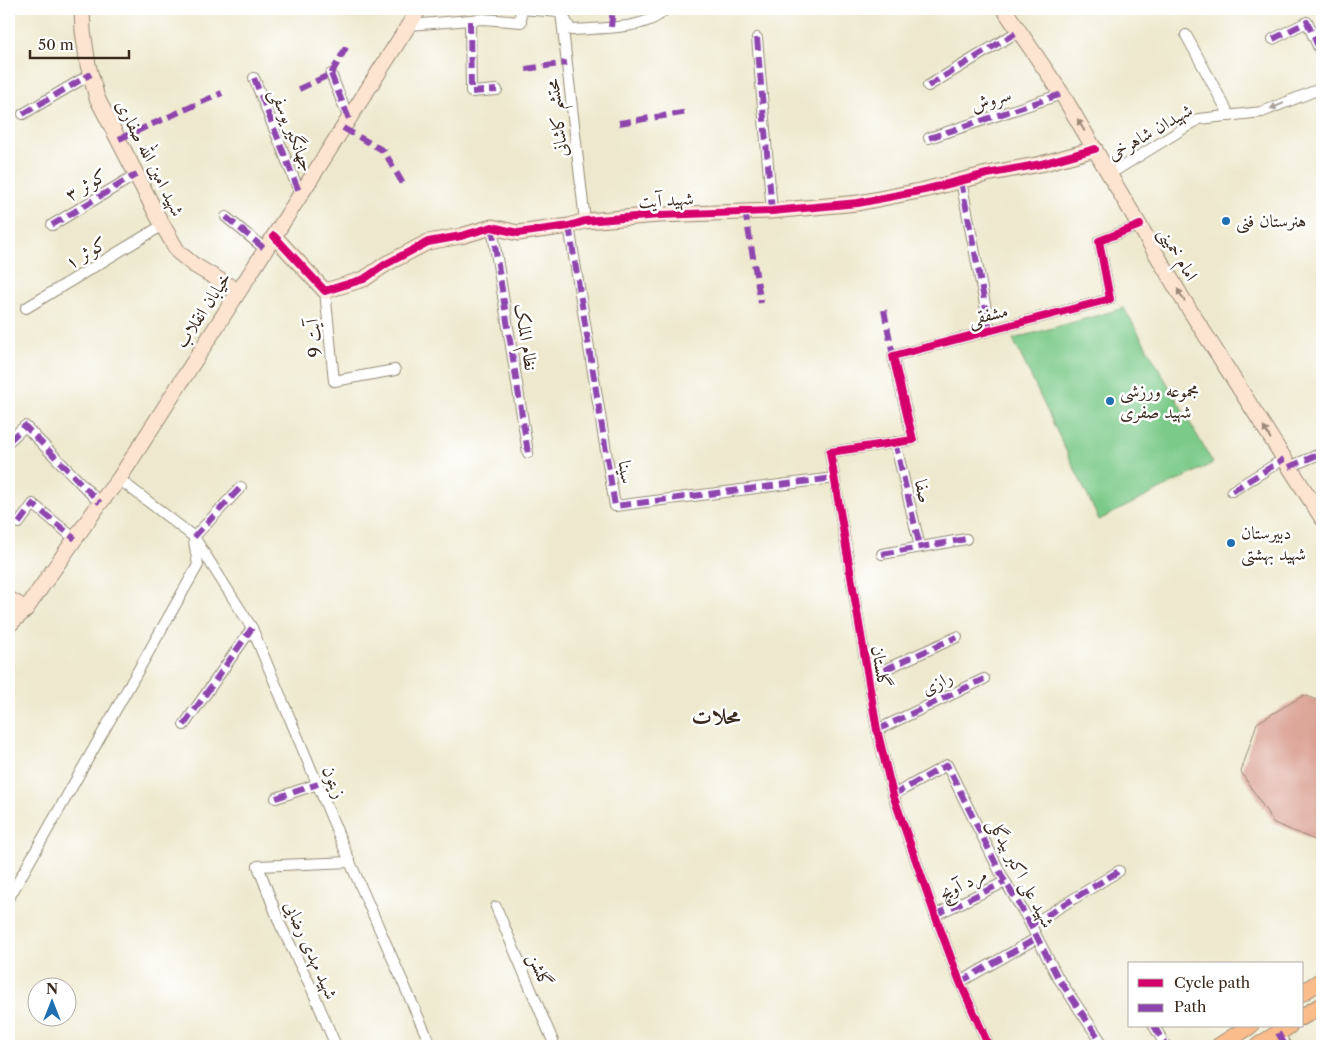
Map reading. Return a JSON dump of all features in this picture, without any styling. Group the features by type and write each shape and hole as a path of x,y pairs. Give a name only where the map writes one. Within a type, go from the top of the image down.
{"main road":[{"name":"شهید امین الله صفاری","path":"82,9 83,31 97,98 163,225 178,252 194,265 238,291"},
{"name":"خیابان انقلاب","path":"9,624 26,609 119,479 419,9"},
{"name":"امام خمینی","path":"1004,9 1062,94 1184,301 1322,518"},
{"name":"شهید آیت","path":"325,291 364,279 386,264 428,242 461,236 492,227 518,233 570,226 585,221 660,215 772,211 858,203 1041,164 1095,149"},
{"path":"274,236 325,291"},
{"path":"9,599 26,609"},
{"path":"1304,992 1322,980"},
{"path":"1304,1017 1322,1005"},
{"path":"1219,1046 1247,1028"},
{"path":"1258,1046 1284,1035"}],"street":[{"path":"409,25 483,20 520,22 520,9 561,12 571,30 639,24 662,13 665,9"},
{"name":"محتشم کاشانی","path":"561,12 585,221"},
{"path":"470,21 472,92 497,90"},
{"path":"1273,39 1307,22 1322,55"},
{"path":"928,86 1019,31"},
{"path":"1186,35 1230,116"},
{"path":"757,38 772,211"},
{"path":"24,114 91,74"},
{"path":"331,74 349,119"},
{"name":"جهانگیر یوسفی","path":"254,78 300,194"},
{"name":"شهیدان شاهرخی","path":"1110,174 1198,119 1262,112 1322,88"},
{"name":"سروش","path":"929,138 1062,94"},
{"name":"کوثر ۳","path":"52,225 137,174"},
{"path":"961,181 990,330"},
{"path":"226,217 265,249"},
{"name":"کوثر ۱","path":"26,308 163,225"},
{"name":"سینا","path":"570,226 615,506 834,478"},
{"name":"مشفقی","path":"893,356 1110,300 1098,241 1140,226"},
{"name":"نظام الملک","path":"492,227 528,452"},
{"name":"آیت 9","path":"325,291 334,381 395,370"},
{"name":"گلستان","path":"893,356 913,440 830,452 877,730 893,795 960,982 987,1042"},
{"path":"9,441 25,426 100,503"},
{"name":"صفا","path":"895,442 920,547"},
{"path":"1232,491 1287,463 1322,453"},
{"name":"زیتون","path":"119,479 194,538 252,628 350,862 431,1046"},
{"path":"10,896 198,565 194,538 241,487"},
{"path":"19,523 33,504 75,539"},
{"path":"882,554 966,540"},
{"path":"184,725 252,628"},
{"path":"868,677 957,637"},
{"name":"رازی","path":"877,730 984,679"},
{"name":"شهید علی اکبر بیدگلی","path":"893,795 947,765 1005,882 1031,925 1057,976 1104,1046"},
{"path":"276,798 318,784"},
{"name":"شهید مهدی رضایی","path":"336,1046 311,986 280,924 258,866 350,862"},
{"path":"1031,925 1119,871"},
{"name":"مرد آویچ","path":"935,915 1005,882"},
{"name":"گلشن","path":"496,907 555,1046"},
{"path":"960,982 1037,938"},
{"path":"1155,1028 1166,1046"}],"green space":[{"name":"مجموعه ورزشی شهید صفری","path":"1124,308 1213,463 1099,520 1013,339"}],"building":[{"path":"1304,695 1322,702 1322,843 1274,823 1241,772 1257,723"}],"marked path":[{"path":"611,27 613,9"},
{"path":"470,21 471,92 497,90"},
{"path":"1273,39 1307,22 1322,55"},
{"path":"928,86 1019,31"},
{"path":"757,38 772,211"},
{"path":"299,89 331,74 348,44"},
{"path":"526,69 567,63"},
{"path":"23,114 91,74"},
{"path":"331,74 349,119"},
{"path":"254,78 300,194"},
{"path":"119,139 222,93"},
{"path":"929,138 1062,94"},
{"path":"619,123 688,112"},
{"path":"343,128 384,151 403,184"},
{"path":"52,225 137,174"},
{"path":"961,181 990,330"},
{"path":"745,211 761,303"},
{"path":"226,217 265,249"},
{"path":"569,226 615,506 834,478"},
{"path":"492,227 528,453"},
{"path":"884,310 894,361"},
{"path":"9,441 25,426 100,503"},
{"path":"895,442 920,547"},
{"path":"1289,467 1322,453"},
{"path":"1232,491 1284,459"},
{"path":"194,537 241,487"},
{"path":"19,523 33,504 75,539"},
{"path":"882,554 966,539"},
{"path":"184,725 252,628"},
{"path":"868,677 957,637"},
{"path":"877,730 984,679"},
{"path":"893,795 947,765 1003,878 1025,914 1057,976 1104,1046"},
{"path":"276,798 318,784"},
{"path":"1031,925 1119,871"},
{"path":"935,915 1005,882"},
{"path":"960,982 1037,938"},
{"path":"1155,1028 1166,1046"},
{"path":"1278,1033 1286,1046"}],"cycle path":[{"path":"274,236 325,291 364,279 386,264 428,242 461,236 492,227 518,233 569,226 585,221 660,215 772,211 858,203 1041,164 1095,149"},
{"path":"987,1042 960,982 893,795 877,730 830,452 913,440 893,356 1110,299 1099,241 1140,225"}],"place":[{"name":"هنرستان فنی","path":"1226,221"},
{"name":"مجموعه ورزشی شهید صفری","path":"1110,401"},
{"name":"دبیرستان شهید بهشتی","path":"1231,543"}],"district":[{"name":"محلات","path":"716,716"}]}
